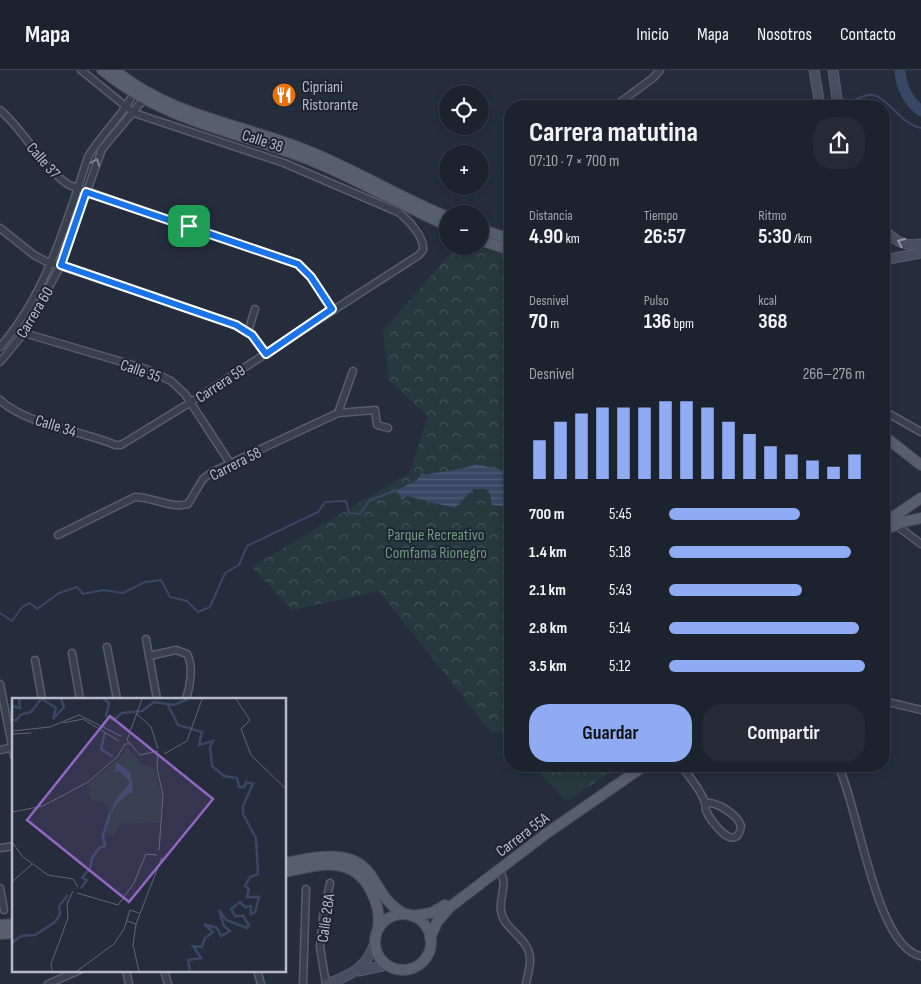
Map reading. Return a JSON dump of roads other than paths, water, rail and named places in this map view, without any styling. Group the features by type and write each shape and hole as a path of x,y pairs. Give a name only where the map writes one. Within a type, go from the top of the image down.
{"main road":[{"name":"Calle 38","path":"102,70 143,100 180,116 313,162 439,222"},
{"name":"Calle 38","path":"115,70 134,85 160,100 303,149 439,213"},
{"path":"489,232 504,237"},
{"path":"489,243 504,248"},
{"path":"890,441 920,466"},
{"path":"890,519 921,498"},
{"path":"890,528 921,518"},
{"name":"Carrera 55A","path":"409,915 431,913 445,905 540,832 625,772"},
{"name":"Carrera 55A","path":"430,938 444,912 636,772"},
{"path":"286,863 324,856 347,858 366,869 387,901 423,923 430,938 428,954 418,966 403,970 387,965 379,958 375,942 378,928 377,903 365,881 355,871 331,864 286,872"},
{"path":"378,928 390,917 409,915"}],"street":[{"name":"Calle 38","path":"81,70 134,113 284,163 398,212 421,240 423,250"},
{"path":"623,100 653,78 660,70"},
{"path":"814,70 819,100"},
{"path":"833,70 837,100"},
{"name":"Carrera 60","path":"0,347 14,330 52,263 88,157 95,145 126,108 133,94"},
{"name":"Carrera 60","path":"0,362 23,334 61,265 102,149 143,100"},
{"name":"Calle 37","path":"0,110 59,179 86,192 298,264 311,277 332,309"},
{"path":"0,228 34,256 217,318 248,332 266,354"},
{"path":"890,235 901,243 912,246 921,244"},
{"name":"Carrera 59","path":"115,445 126,442 191,402 332,309 419,255 423,250"},
{"path":"890,259 921,253"},
{"path":"248,332 255,308"},
{"name":"Calle 35","path":"14,330 146,369 175,384 191,402 230,463"},
{"path":"353,371 338,413 375,410 377,425 388,428"},
{"name":"Calle 34","path":"0,400 8,408 23,415 115,445"},
{"name":"Carrera 58","path":"58,535 135,497 146,497 177,506 188,504 203,479 230,463 338,413"},
{"path":"890,414 921,432"},
{"path":"896,525 921,544"},
{"path":"146,640 157,698"},
{"path":"107,647 117,698"},
{"path":"149,656 176,650 187,654 190,665 186,698"},
{"path":"72,653 80,698"},
{"path":"35,660 42,698"},
{"path":"0,684 12,742"},
{"path":"890,702 921,710"},
{"path":"686,772 705,803 709,816 720,832 729,837 739,832 741,826 737,818 711,802 705,803"},
{"path":"840,772 883,910 900,941 914,954 921,956"},
{"path":"499,870 505,883 501,911 504,920 526,944 530,959 526,984"},
{"name":"Calle 28A","path":"326,984 320,947 323,917 330,882"},
{"path":"0,888 4,910"},
{"path":"303,984 306,889"},
{"path":"356,972 367,961 375,942"},
{"path":"326,984 356,972 387,965"},
{"path":"48,984 75,972"}],"water":[{"path":"476,464 504,471 504,506 492,505 490,493 486,489 473,489 455,508 407,496 402,500 397,490 417,480 422,473 426,475"}],"waterway":[{"path":"900,70 906,93 912,103 921,111"},
{"path":"855,100 868,95 875,95 883,100"},
{"path":"890,106 906,121 913,126 921,128"},
{"path":"0,613 12,621 22,607 30,603 37,609 59,593 77,587 83,594 103,590 123,593 145,582 161,580 170,597 187,601 198,612 210,607 225,573 239,565 247,546 318,512 325,502 346,501 349,513 360,514 370,500 397,490"}],"place":[{"name":"Cipriani Ristorante","path":"284,95"}],"park label":[{"name":"Parque Recreativo Comfama Rionegro","path":"436,543"}]}
